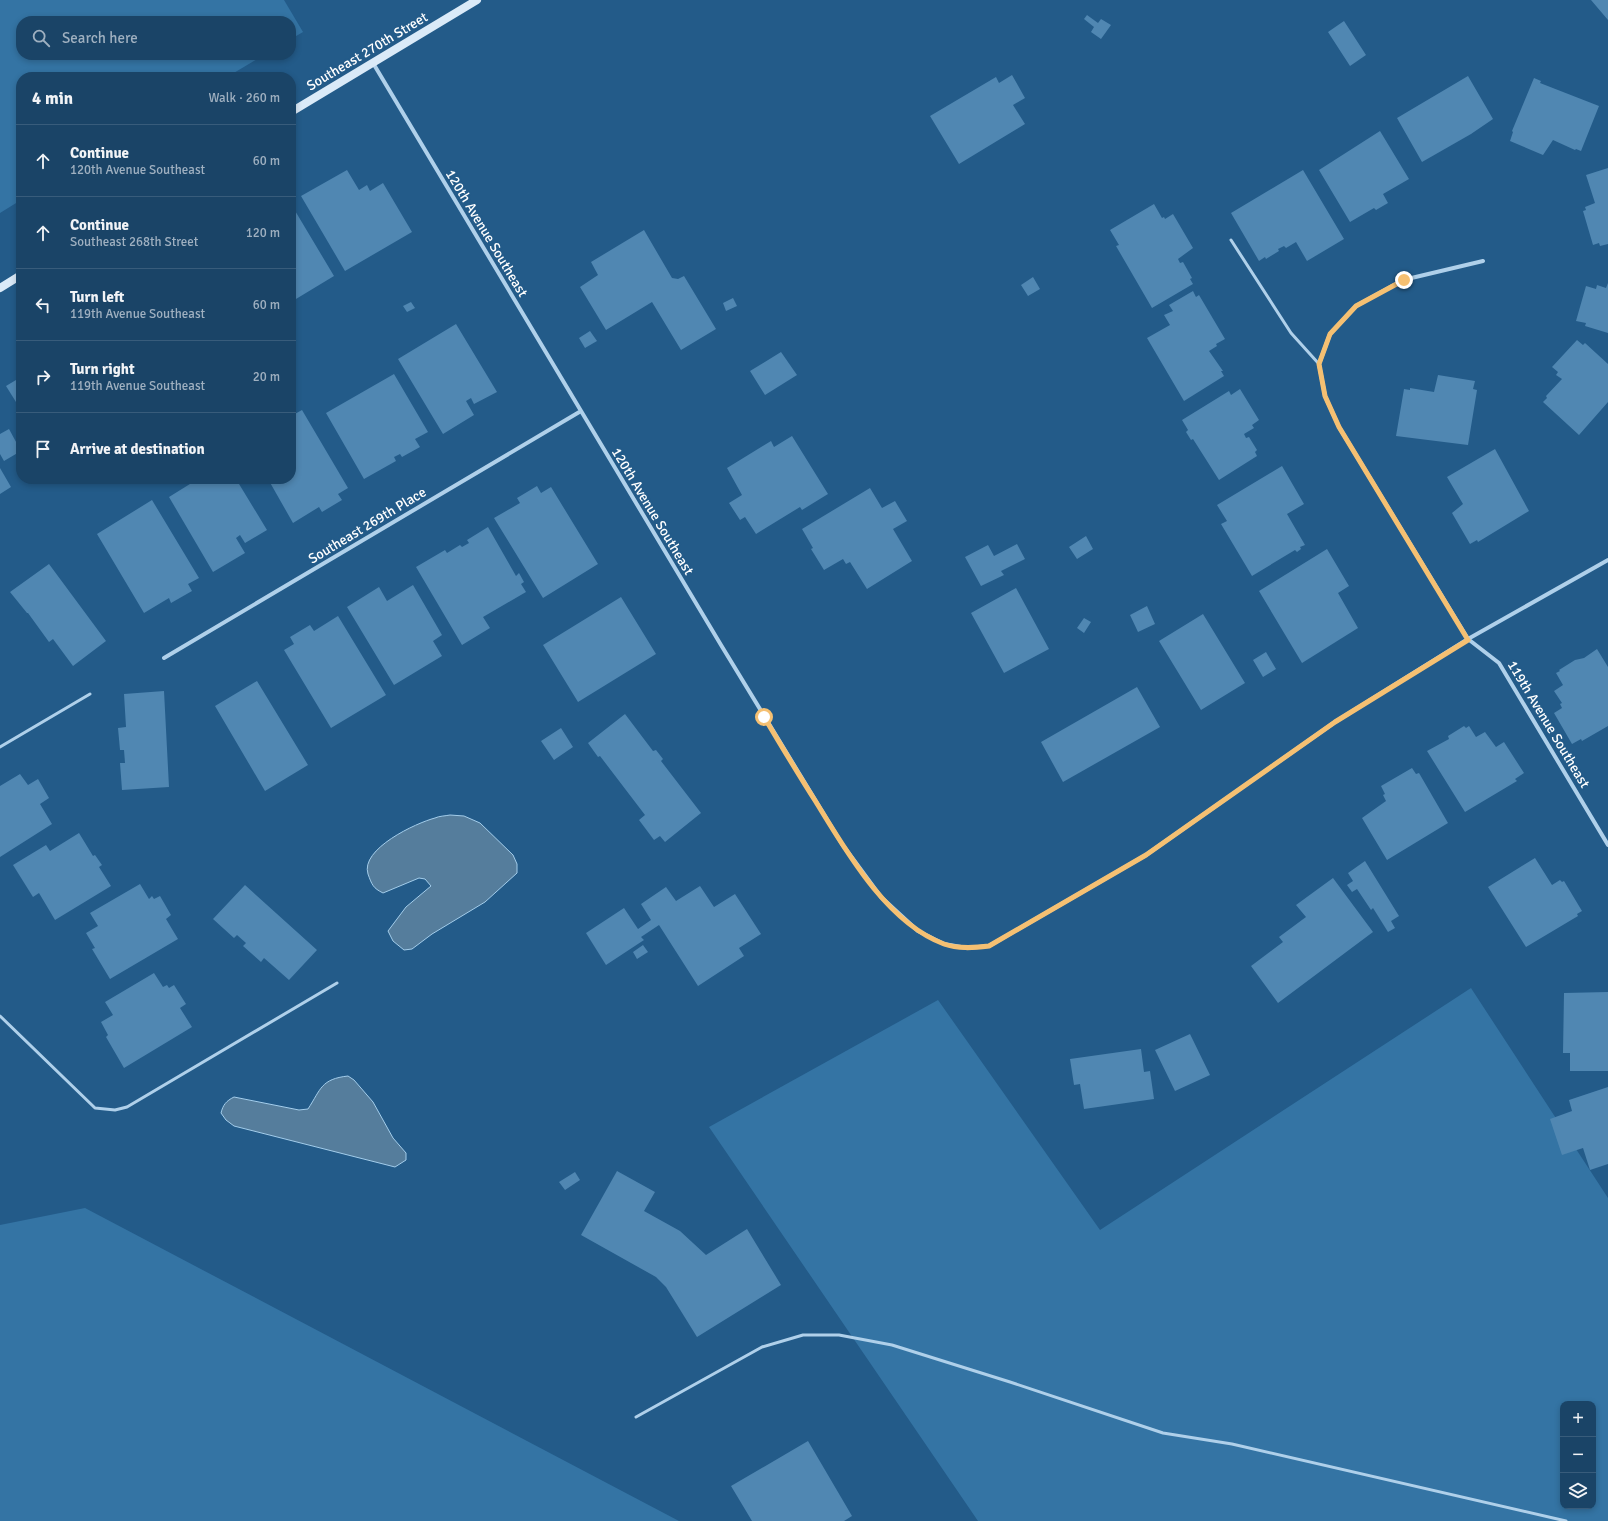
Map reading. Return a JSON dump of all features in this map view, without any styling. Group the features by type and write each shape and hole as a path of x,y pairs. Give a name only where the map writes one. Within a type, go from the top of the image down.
{"street":[{"name":"Southeast 270th Street","path":"296,109 477,0"},
{"name":"120th Avenue Southeast","path":"373,63 781,746 842,844 880,897 918,931 944,944 967,948 989,946 1146,855 1335,722 1468,640 1608,560"},
{"path":"1319,364 1330,334 1356,306 1404,280 1482,261"},
{"path":"0,288 16,278"},
{"name":"119th Avenue Southeast","path":"1319,364 1325,396 1339,427 1468,640 1500,663 1608,845"},
{"name":"Southeast 269th Place","path":"164,658 581,412"}],"lane":[{"path":"1231,240 1291,333 1319,364"},
{"path":"0,746 90,694"},
{"path":"0,1016 95,1108 115,1110 128,1106 337,983"},
{"path":"636,1417 762,1347 803,1335 839,1335 892,1345 1024,1386 1163,1433 1239,1446 1566,1521"}],"shaded area":[{"path":"0,0 284,0 294,16 16,16 16,60 256,60 235,72 16,72 16,203 0,213"},
{"path":"296,20 303,32 296,36"},
{"path":"450,815 464,816 480,823 513,855 517,864 517,873 485,902 432,934 412,949 404,950 393,941 388,931 406,907 431,886 425,879 419,878 383,893 372,884 368,874 368,865 372,855 391,838 415,825 438,817"},
{"path":"1471,988 1608,1198 1608,1521 978,1521 709,1127 938,1000 1100,1230"},
{"path":"348,1076 354,1080 373,1102 393,1138 406,1153 406,1160 395,1167 234,1126 226,1120 221,1113 225,1104 234,1097 299,1110 308,1109 319,1091 327,1082 339,1077"},
{"path":"85,1208 679,1521 0,1521 0,1225"}],"building":[{"path":"1591,0 1608,0 1608,20"},
{"path":"1087,15 1098,23 1101,19 1111,25 1101,39 1091,32 1094,27 1084,19"},
{"path":"1344,21 1366,55 1350,66 1328,32"},
{"path":"1012,75 1025,98 1013,105 1025,124 959,164 930,116 996,77 999,83"},
{"path":"1468,76 1493,119 1471,134 1422,162 1397,118"},
{"path":"1534,78 1541,81 1540,83 1599,106 1581,151 1575,150 1553,140 1543,155 1510,141 1512,131"},
{"path":"1380,131 1409,179 1383,194 1388,203 1376,210 1374,208 1350,222 1319,170"},
{"path":"1608,168 1608,244 1600,246 1599,243 1593,245 1583,211 1586,210 1585,207 1595,203 1586,175"},
{"path":"347,170 359,190 367,185 370,191 383,183 412,232 345,271 301,196"},
{"path":"1303,170 1344,239 1307,261 1296,242 1286,248 1284,246 1278,249 1279,251 1266,259 1265,257 1259,261 1231,213"},
{"path":"1154,204 1162,218 1164,217 1165,219 1173,214 1193,248 1178,259 1180,263 1183,262 1192,278 1190,279 1193,284 1152,308 1116,246 1119,245 1110,230"},
{"path":"296,212 334,276 296,299"},
{"path":"644,230 672,278 678,279 684,276 716,329 681,350 652,302 606,330 580,287 598,275 591,262"},
{"path":"1033,277 1040,289 1028,296 1021,285"},
{"path":"1608,283 1608,333 1585,326 1586,323 1576,321 1586,286 1596,289 1597,285 1606,288"},
{"path":"1193,291 1196,297 1199,295 1225,339 1216,344 1217,346 1209,351 1223,371 1221,371 1224,376 1184,401 1147,338 1170,325 1164,315 1173,311 1169,305"},
{"path":"733,298 737,306 726,311 723,303"},
{"path":"411,302 415,308 407,312 403,306"},
{"path":"456,324 497,392 474,404 471,398 466,401 474,415 443,434 398,359"},
{"path":"590,331 597,341 585,348 579,338"},
{"path":"1577,340 1583,345 1585,343 1608,364 1608,402 1579,435 1543,402 1547,398 1546,396 1562,379 1556,375 1558,372 1552,367"},
{"path":"781,352 797,375 765,395 750,371"},
{"path":"394,374 428,432 415,439 420,447 402,457 400,454 394,457 396,461 364,479 326,413"},
{"path":"1438,375 1475,381 1473,389 1477,390 1468,445 1396,436 1404,389 1410,390 1410,388 1434,392"},
{"path":"16,380 16,402 6,386"},
{"path":"1240,389 1259,420 1252,425 1254,428 1244,434 1246,438 1249,437 1257,450 1255,452 1257,456 1219,480 1193,439 1191,440 1186,432 1188,430 1182,420 1229,391 1231,395"},
{"path":"302,410 348,488 338,494 342,500 322,512 319,507 293,523 271,484 296,484 296,413"},
{"path":"9,429 16,442 16,454 4,461 0,454 0,434"},
{"path":"792,436 828,494 802,510 800,507 756,534 745,517 740,520 729,503 742,495 727,468 771,441 774,447"},
{"path":"1495,449 1529,511 1478,542 1477,540 1470,544 1452,513 1463,504 1447,477"},
{"path":"1282,466 1304,504 1287,514 1305,545 1300,547 1301,549 1297,552 1295,550 1252,576 1221,524 1227,521 1217,505"},
{"path":"0,468 11,487 0,494"},
{"path":"190,484 239,484 267,530 245,543 240,535 236,538 245,553 213,572 169,497"},
{"path":"537,486 541,493 551,487 598,564 543,598 494,518 520,503 517,498"},
{"path":"870,488 882,508 895,501 907,521 893,529 912,561 867,589 850,562 846,564 843,559 824,570 811,549 813,548 802,529"},
{"path":"152,500 199,578 188,584 192,591 171,603 169,598 144,613 97,534"},
{"path":"488,527 516,576 519,573 524,582 521,584 526,592 483,617 490,628 462,645 416,567 445,550 447,553 460,545 462,547 469,543 467,540"},
{"path":"1086,536 1093,549 1077,559 1069,547"},
{"path":"1017,544 1025,559 1001,571 1004,575 981,586 965,557 988,545 994,556"},
{"path":"1327,549 1349,586 1338,593 1358,628 1302,663 1259,591"},
{"path":"49,564 106,641 73,666 53,639 49,642 28,613 10,592"},
{"path":"413,585 442,635 433,641 442,656 394,685 347,607 379,587 387,601"},
{"path":"1016,588 1049,649 1004,673 971,613"},
{"path":"621,597 656,654 578,702 543,645"},
{"path":"1147,606 1155,624 1138,632 1130,615"},
{"path":"1203,614 1245,683 1201,710 1159,641"},
{"path":"338,616 386,695 331,728 284,650 294,644 290,637 310,625 314,631"},
{"path":"1084,618 1091,622 1084,633 1077,628"},
{"path":"1597,649 1608,667 1608,726 1582,741 1581,739 1572,744 1554,713 1562,708 1560,704 1562,703 1554,691 1563,685 1556,673 1575,660 1584,658"},
{"path":"1266,652 1276,669 1263,677 1253,660"},
{"path":"257,681 308,765 265,791 215,706"},
{"path":"1137,687 1160,727 1063,782 1041,742"},
{"path":"164,691 169,787 122,790 120,763 125,763 124,750 120,750 118,728 126,727 124,694"},
{"path":"625,714 653,751 656,750 663,759 661,761 701,813 665,842 660,836 654,840 639,820 645,815 600,756 598,757 588,743"},
{"path":"1464,726 1466,728 1469,726 1476,737 1485,732 1496,747 1504,742 1524,773 1515,779 1517,781 1465,812 1427,751 1449,739 1448,736"},
{"path":"561,728 573,747 554,760 541,741"},
{"path":"1412,768 1416,774 1419,773 1448,823 1387,860 1362,818 1386,801 1383,795 1385,794 1381,786"},
{"path":"20,774 28,785 38,779 49,798 40,804 52,824 0,857 0,786"},
{"path":"79,833 93,856 95,855 102,865 99,867 111,886 55,920 39,893 33,897 13,865 46,845 50,851"},
{"path":"1535,858 1552,885 1560,880 1562,882 1564,881 1582,911 1577,914 1578,916 1526,947 1488,887"},
{"path":"1365,861 1399,916 1391,921 1395,928 1388,932 1373,908 1371,910 1357,889 1352,892 1347,885 1353,881 1348,873"},
{"path":"1333,878 1373,932 1278,1003 1251,966 1283,942 1279,937 1306,917 1296,905"},
{"path":"140,884 149,899 152,896 154,899 160,896 171,915 166,919 178,939 110,979 92,949 95,948 86,933 98,926 90,913"},
{"path":"245,885 317,950 289,980 264,958 261,962 243,946 246,943 237,935 234,938 213,919"},
{"path":"700,886 714,907 735,894 761,934 739,948 744,956 698,986 659,925 641,937 644,940 606,965 586,933 624,908 638,929 651,920 641,904 666,887 676,901"},
{"path":"643,945 648,952 637,959 633,952"},
{"path":"154,973 163,987 167,985 169,988 174,985 186,1004 180,1008 192,1027 124,1068 106,1037 108,1035 101,1022 113,1015 105,1002"},
{"path":"1608,992 1608,1071 1570,1071 1570,1053 1563,1053 1564,993"},
{"path":"1190,1034 1210,1075 1175,1091 1155,1050"},
{"path":"1141,1049 1144,1072 1150,1071 1154,1099 1084,1109 1080,1084 1074,1085 1070,1059"},
{"path":"1608,1087 1608,1164 1590,1170 1583,1148 1562,1155 1550,1119 1572,1111 1569,1100"},
{"path":"617,1171 655,1192 644,1211 680,1231 706,1255 747,1229 781,1285 697,1337 666,1287 656,1277 581,1235"},
{"path":"575,1172 580,1180 565,1190 559,1182"},
{"path":"808,1441 852,1516 844,1521 752,1521 731,1486"}],"route":[{"path":"764,717 842,844 880,897 918,931 944,944 967,948 989,946 1146,855 1335,722 1468,640 1339,427 1325,396 1319,364 1330,334 1356,306 1404,280"}]}
